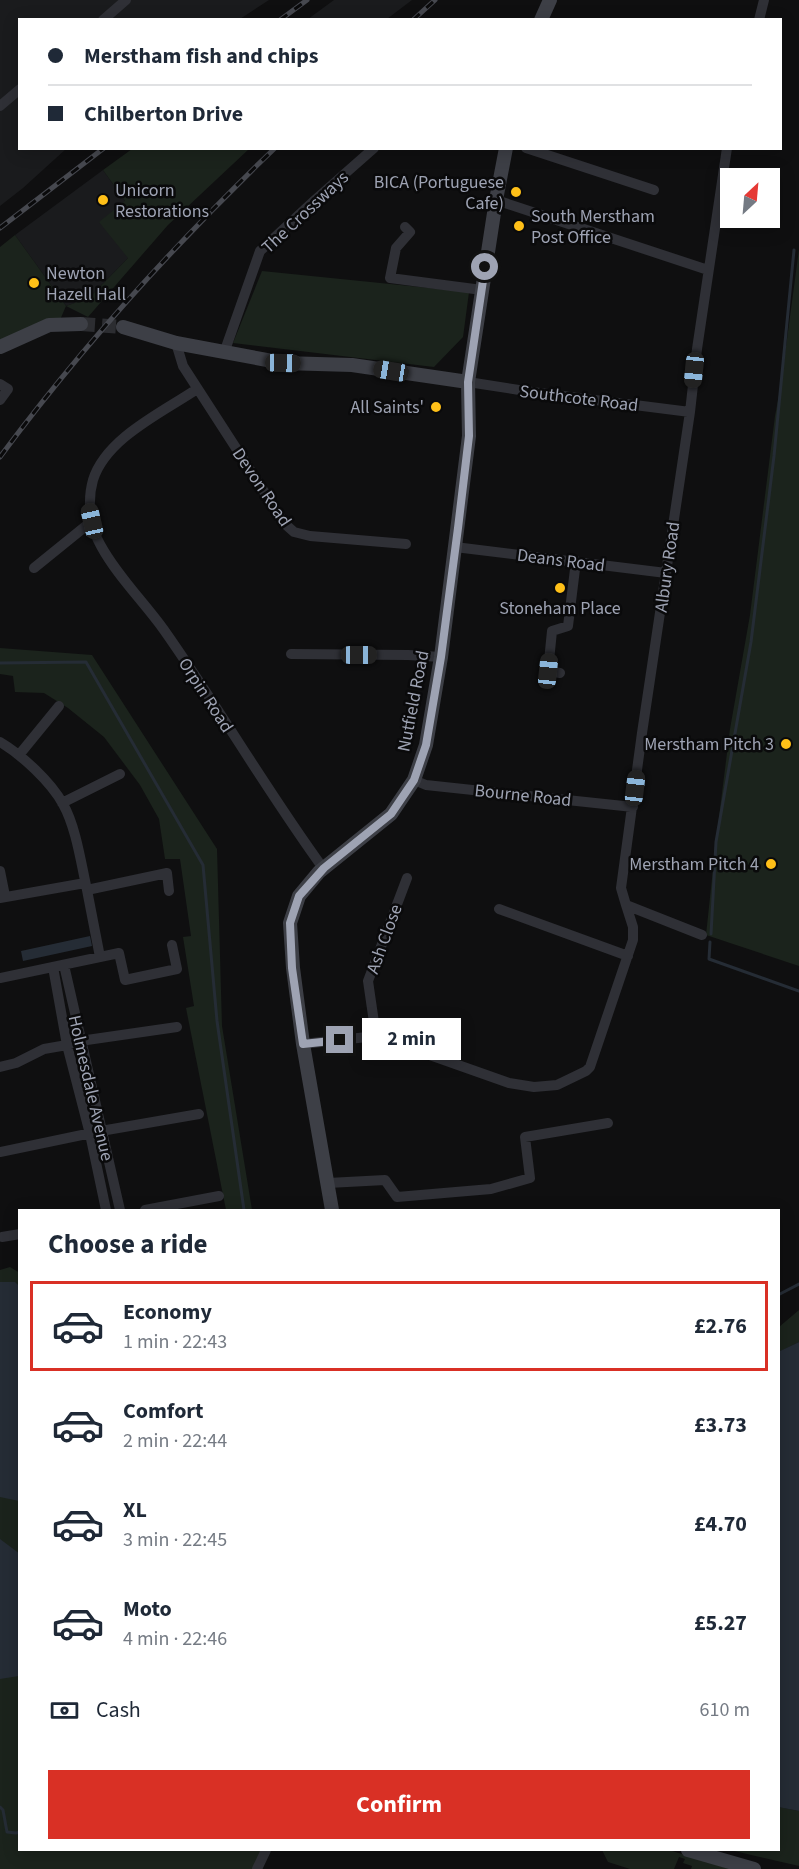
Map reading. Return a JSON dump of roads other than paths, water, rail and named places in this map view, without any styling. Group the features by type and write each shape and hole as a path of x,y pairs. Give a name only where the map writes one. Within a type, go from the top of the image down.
{"street":[{"path":"105,18 126,0"},
{"path":"542,18 550,0"},
{"path":"760,18 764,0"},
{"path":"0,106 18,91"},
{"name":"The Crossways","path":"224,353 260,251 372,150"},
{"name":"Nutfield Road","path":"332,1209 303,1044 292,968 290,923 299,896 324,868 391,814 414,780 426,745 441,657 469,436 468,382 506,150"},
{"path":"532,150 654,190"},
{"name":"Albury Road","path":"376,1036 509,1083 534,1087 557,1085 586,1071 590,1066 633,940 621,890 727,150"},
{"path":"496,200 708,270"},
{"path":"405,227 410,232 396,248 390,278 482,290"},
{"path":"0,347 49,325 81,324"},
{"path":"123,327 176,343 283,363 352,365 468,382"},
{"name":"Devon Road","path":"176,343 183,366 197,389 285,524 294,532 310,536 406,544"},
{"name":"Southcote Road","path":"468,382 690,412"},
{"path":"0,384 8,389 0,399"},
{"name":"Orpin Road","path":"197,389 139,426 111,450 99,466 93,480 90,509 92,521 105,553 163,629 297,832 324,868"},
{"path":"34,567 92,521"},
{"name":"Deans Road","path":"455,547 666,573"},
{"path":"560,673 548,671 552,631 568,626 576,561"},
{"path":"291,654 441,657"},
{"path":"59,706 10,748 35,769 63,803 71,823 100,957"},
{"path":"63,803 120,774"},
{"name":"Bourne Road","path":"414,780 426,785 633,807"},
{"path":"0,871 2,897 167,873 169,891"},
{"name":"Ash Close","path":"376,1036 368,981 406,878"},
{"path":"626,905 702,935"},
{"path":"499,909 628,956"},
{"path":"0,978 118,953 125,981 177,969 172,945"},
{"name":"Holmesdale Avenue","path":"58,966 80,1041 106,1209"},
{"name":"Holmesdale Avenue","path":"58,966 67,1045 120,1209"},
{"path":"0,1067 16,1063 44,1048 177,1027"},
{"path":"303,1044 376,1036"},
{"path":"0,1152 199,1114"},
{"path":"328,1183 385,1180 397,1197 491,1189 530,1178 525,1137 608,1123"},
{"path":"150,1209 219,1196"},
{"path":"2,1237 18,1234"},
{"path":"257,1869 266,1851"},
{"path":"691,1851 754,1869"}],"waterway":[{"path":"711,934 716,842 751,642 774,456 794,250"},
{"path":"0,663 86,662 203,865 217,1021 244,1209"},
{"path":"710,942 709,959 799,991"},
{"path":"780,1294 799,1284"},
{"path":"0,1807 3,1810 7,1832 18,1832"}],"tunnel":[{"path":"81,324 123,327"}],"railway":[{"path":"283,18 307,0"},
{"path":"415,18 435,0"},
{"path":"0,228 101,150"},
{"path":"0,457 64,375 131,297 201,221 273,150"}],"place":[{"name":"BICA (Portuguese Cafe)","path":"516,192"},
{"name":"Unicorn Restorations","path":"103,200"},
{"name":"South Merstham Post Office","path":"519,226"},
{"name":"Newton Hazell Hall","path":"34,283"},
{"name":"All Saints'","path":"436,407"},
{"name":"Stoneham Place","path":"560,588"},
{"name":"Merstham Pitch 3","path":"786,744"},
{"name":"Merstham Pitch 4","path":"771,864"}]}
